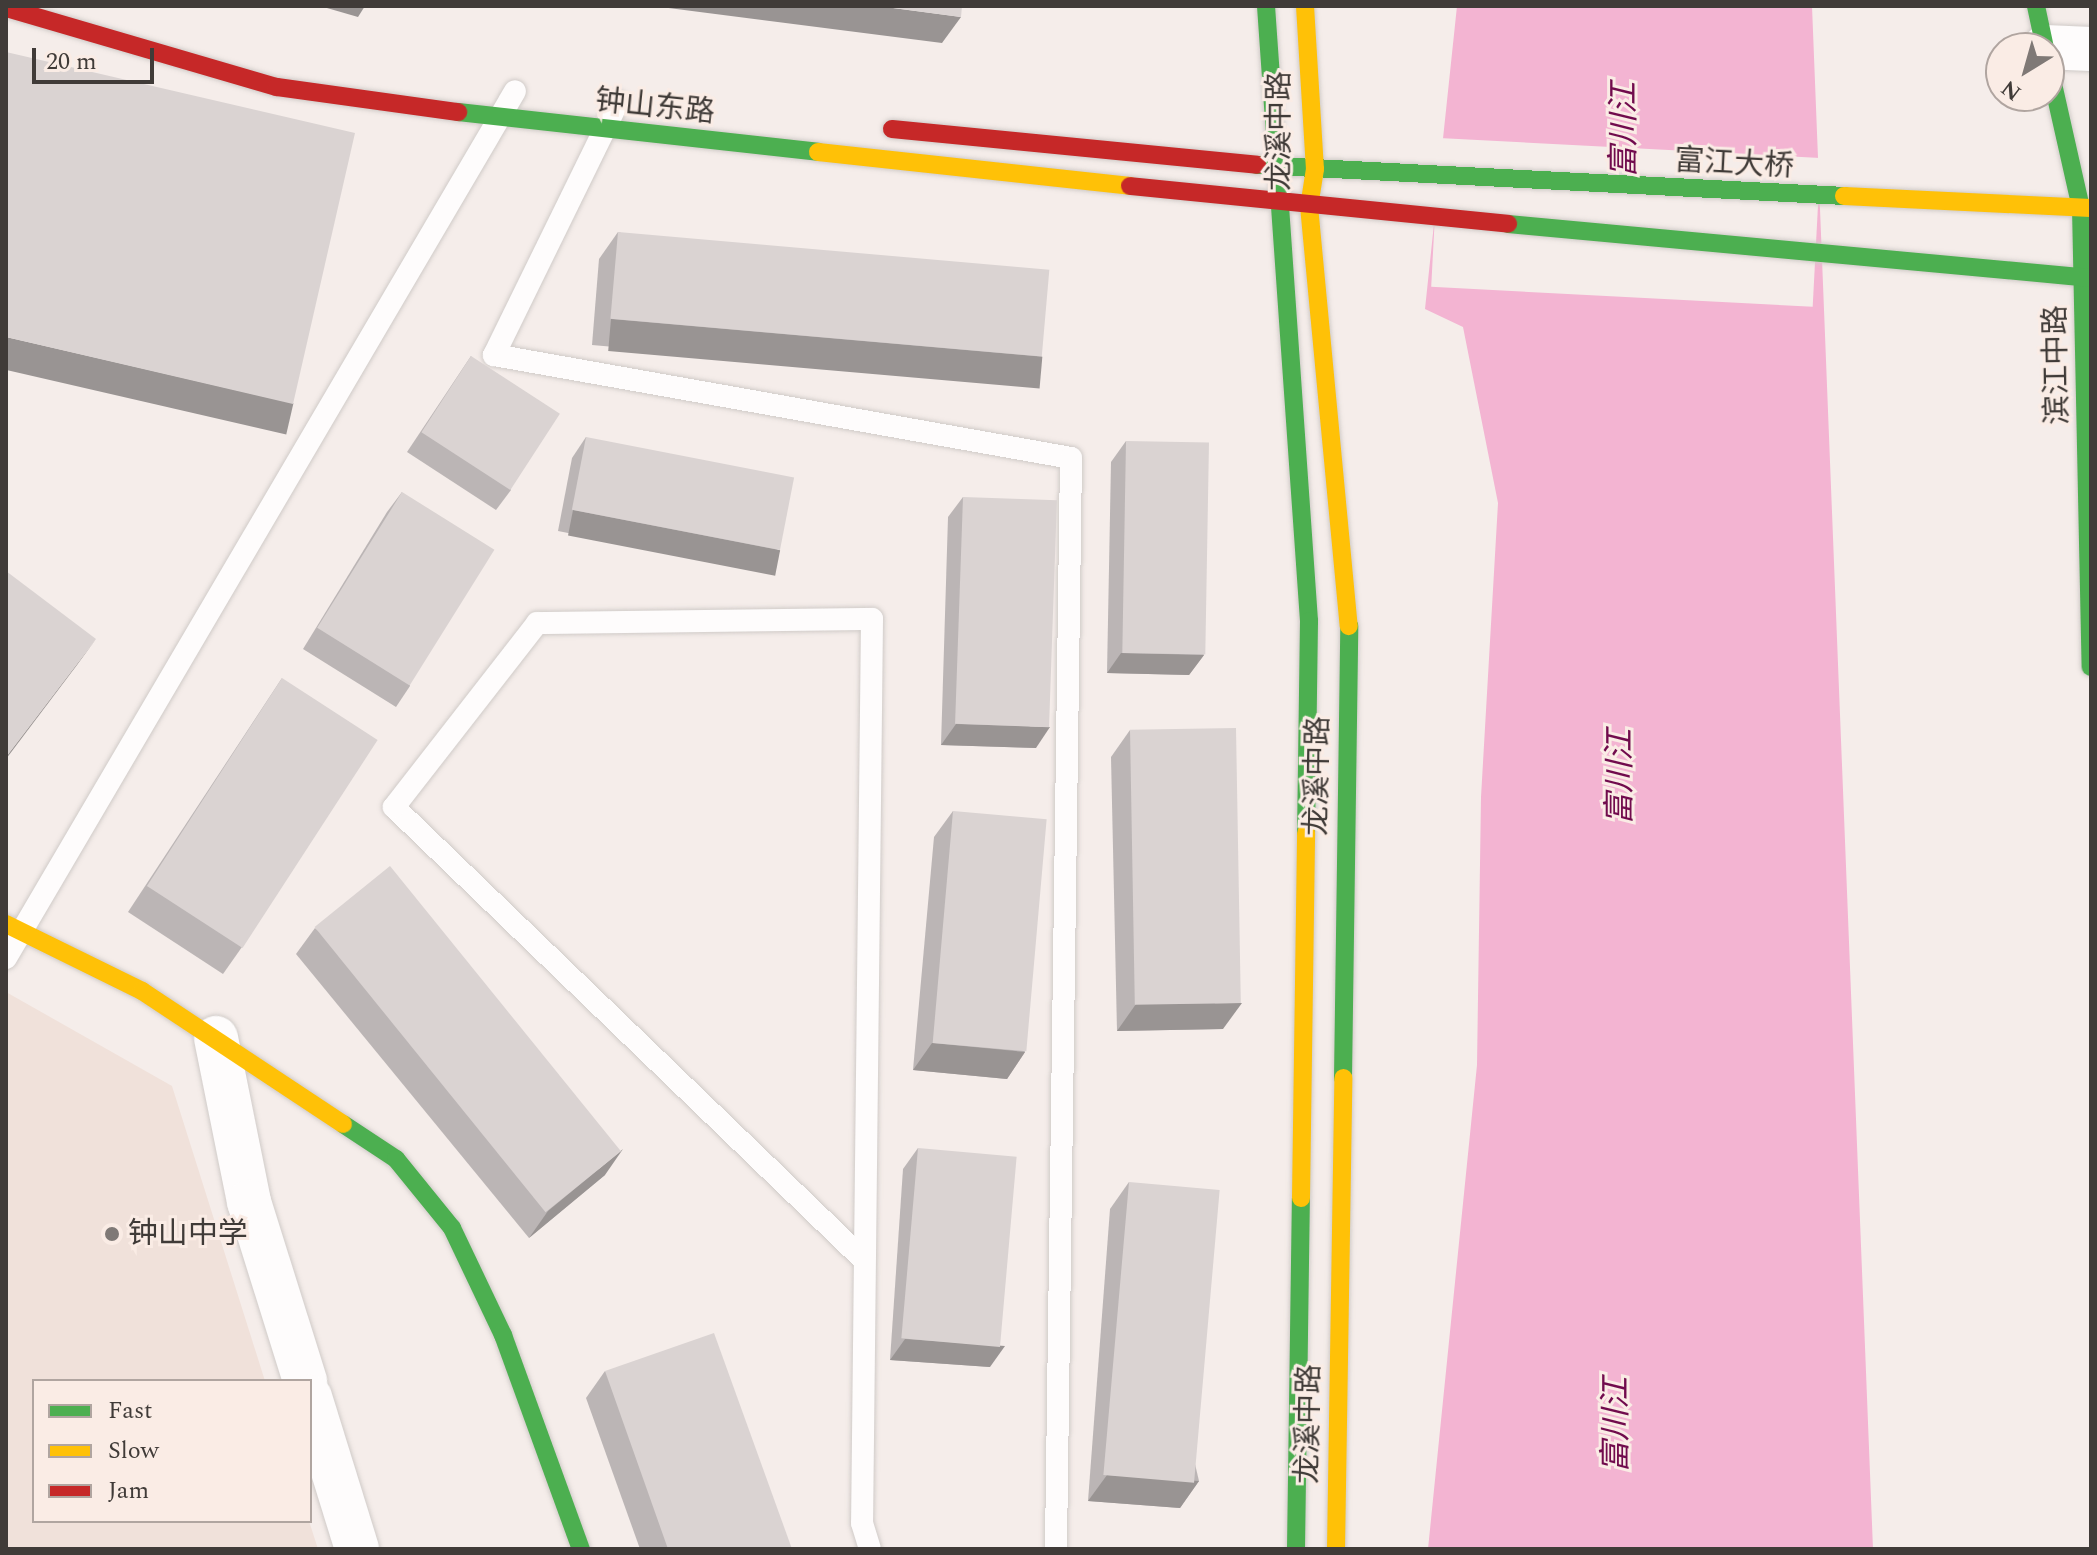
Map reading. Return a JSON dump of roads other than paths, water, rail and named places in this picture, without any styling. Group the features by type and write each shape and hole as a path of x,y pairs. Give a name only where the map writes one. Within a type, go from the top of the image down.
{"main road":[{"name":"龙溪中路","path":"1266,6 1275,200 1309,621 1296,1549"},
{"name":"龙溪中路","path":"1305,6 1315,169 1309,206 1349,620 1336,1549"},
{"name":"钟山东路","path":"6,8 277,87 504,118 1309,206"},
{"path":"485,88 544,94"},
{"name":"钟山东路","path":"589,99 626,103"},
{"name":"滨江中路","path":"2062,112 2086,208 2091,667"},
{"path":"868,127 1315,169"},
{"name":"富江大桥","path":"1315,169 1959,205 2086,208"},
{"path":"1309,206 2087,278"},
{"path":"13,928 142,991 396,1159 452,1228 503,1335 581,1549"}],"street":[{"path":"2065,45 2091,49"},
{"path":"216,1038 249,1202 304,1379"},
{"path":"312,1403 357,1549"}],"lane":[{"path":"6,958 13,928 504,118 515,91"},
{"path":"626,103 603,129 494,355 1071,458 1056,1549"},
{"path":"864,1260 394,807 537,623 872,619 862,1523 870,1549"}],"water":[{"name":"富川江","path":"1457,6 1812,6 1873,1549 1428,1549 1477,1065 1481,797 1498,503 1463,327 1425,309"}],"place":[{"name":"钟山中学","path":"112,1234"}]}
